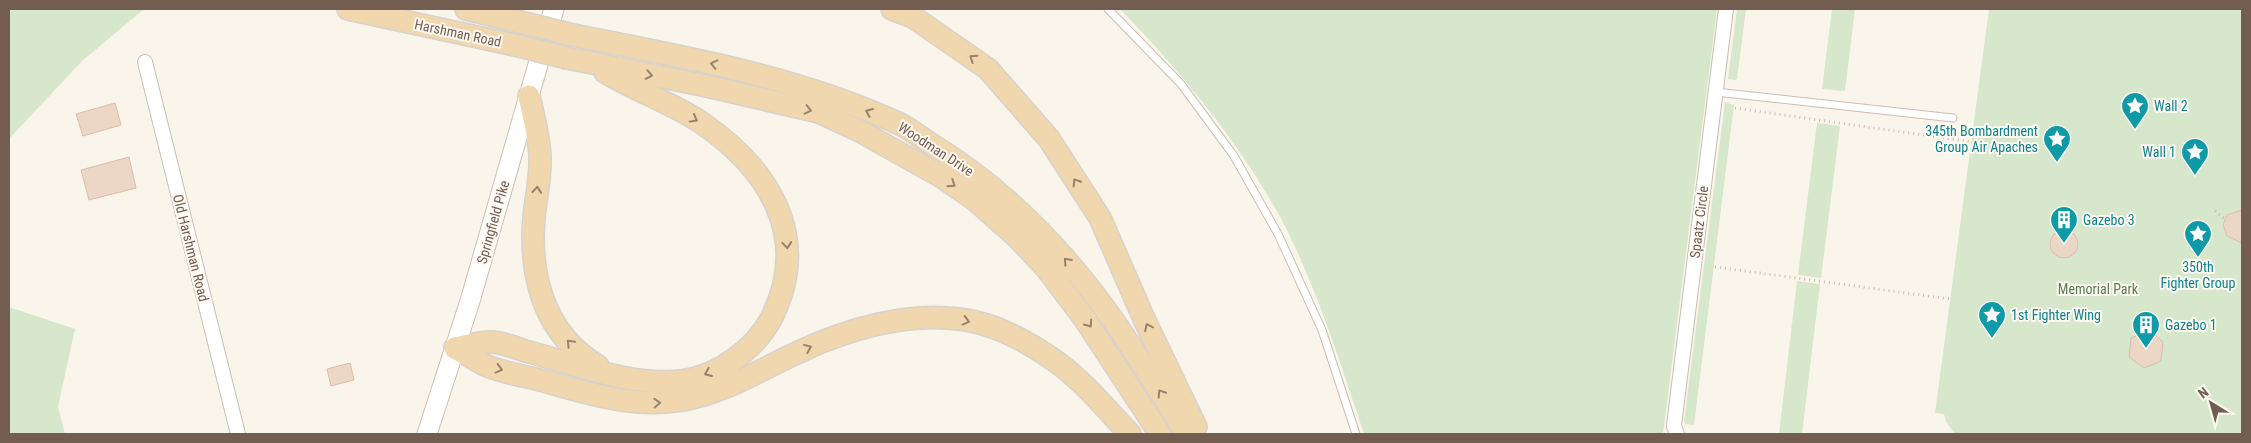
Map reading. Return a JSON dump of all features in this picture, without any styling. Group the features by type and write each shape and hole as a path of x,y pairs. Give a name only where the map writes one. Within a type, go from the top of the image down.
{"main road":[{"name":"Harshman Road","path":"348,9 567,58"},
{"name":"Harshman Road","path":"466,9 573,35"},
{"name":"Springfield Pike","path":"426,434 456,348 554,9"},
{"path":"892,9 913,17 988,69 1049,139 1100,218 1145,321 1200,434"},
{"name":"Woodman Drive","path":"573,35 762,75 848,103 901,125 966,166 1035,226 1082,278 1124,336 1187,434"},
{"name":"Woodman Drive","path":"567,58 589,64 702,85 819,112 860,131 942,177 974,199 1018,238 1047,269 1089,326 1160,434"},
{"path":"456,348 492,342 625,378 652,383 683,381 705,375 730,362 750,346 767,326 780,302 787,274 788,243 780,211 769,188 729,144 701,122 589,64"},
{"path":"529,96 540,156 534,220 534,259 537,282 544,304 555,327 570,345 597,365 625,378"},
{"path":"456,348 485,366 636,404 661,403 706,394 802,350 855,331 919,318 959,319 996,329 1030,344 1059,364 1088,389 1130,434"}],"street":[{"name":"Spaatz Circle","path":"1677,434 1674,426 1726,9"},
{"name":"Old Harshman Road","path":"145,62 238,434"}],"lane":[{"path":"1108,9 1181,84 1234,156 1278,234 1322,330 1356,434"},
{"path":"1716,92 1953,118"}],"path":[{"path":"1735,108 1972,142"},
{"path":"2215,211 2225,219"},
{"path":"1715,267 1951,299"}],"green space":[{"path":"9,9 144,9 82,61 9,139"},
{"path":"1120,9 1717,9 1663,434 1364,434 1316,295 1279,215 1245,159 1206,107 1165,57"},
{"path":"1737,9 1746,9 1737,79 1735,80 1728,79"},
{"path":"1832,9 1855,9 1845,91 1822,89"},
{"name":"Memorial Park","path":"1989,9 2242,9 2242,434 1955,434 1946,422 1944,414 1935,413"},
{"path":"1725,102 1734,105 1694,425 1685,424 1684,421"},
{"path":"1817,123 1840,126 1821,278 1798,275"},
{"path":"1797,281 1820,284 1802,434 1779,434"},
{"path":"9,307 75,329 58,407 65,434 9,434"}],"building":[{"path":"115,103 121,125 83,136 76,114"},
{"path":"129,157 136,188 89,200 81,170"},
{"path":"2242,210 2242,243 2227,236 2223,225 2227,215"},
{"name":"Gazebo 3","path":"2064,230 2074,234 2078,244 2074,254 2064,258 2054,254 2050,244 2054,234"},
{"name":"Gazebo 1","path":"2150,330 2163,342 2161,361 2144,368 2129,357 2131,338"},
{"path":"350,363 354,380 331,386 327,369"}],"place":[{"name":"Wall 2","path":"2135,130"},
{"name":"345th Bombardment Group Air Apaches","path":"2057,163"},
{"name":"Wall 1","path":"2195,176"},
{"name":"Gazebo 3","path":"2064,244"},
{"name":"350th Fighter Group","path":"2198,258"},
{"name":"1st Fighter Wing","path":"1992,339"},
{"name":"Gazebo 1","path":"2146,349"}]}
